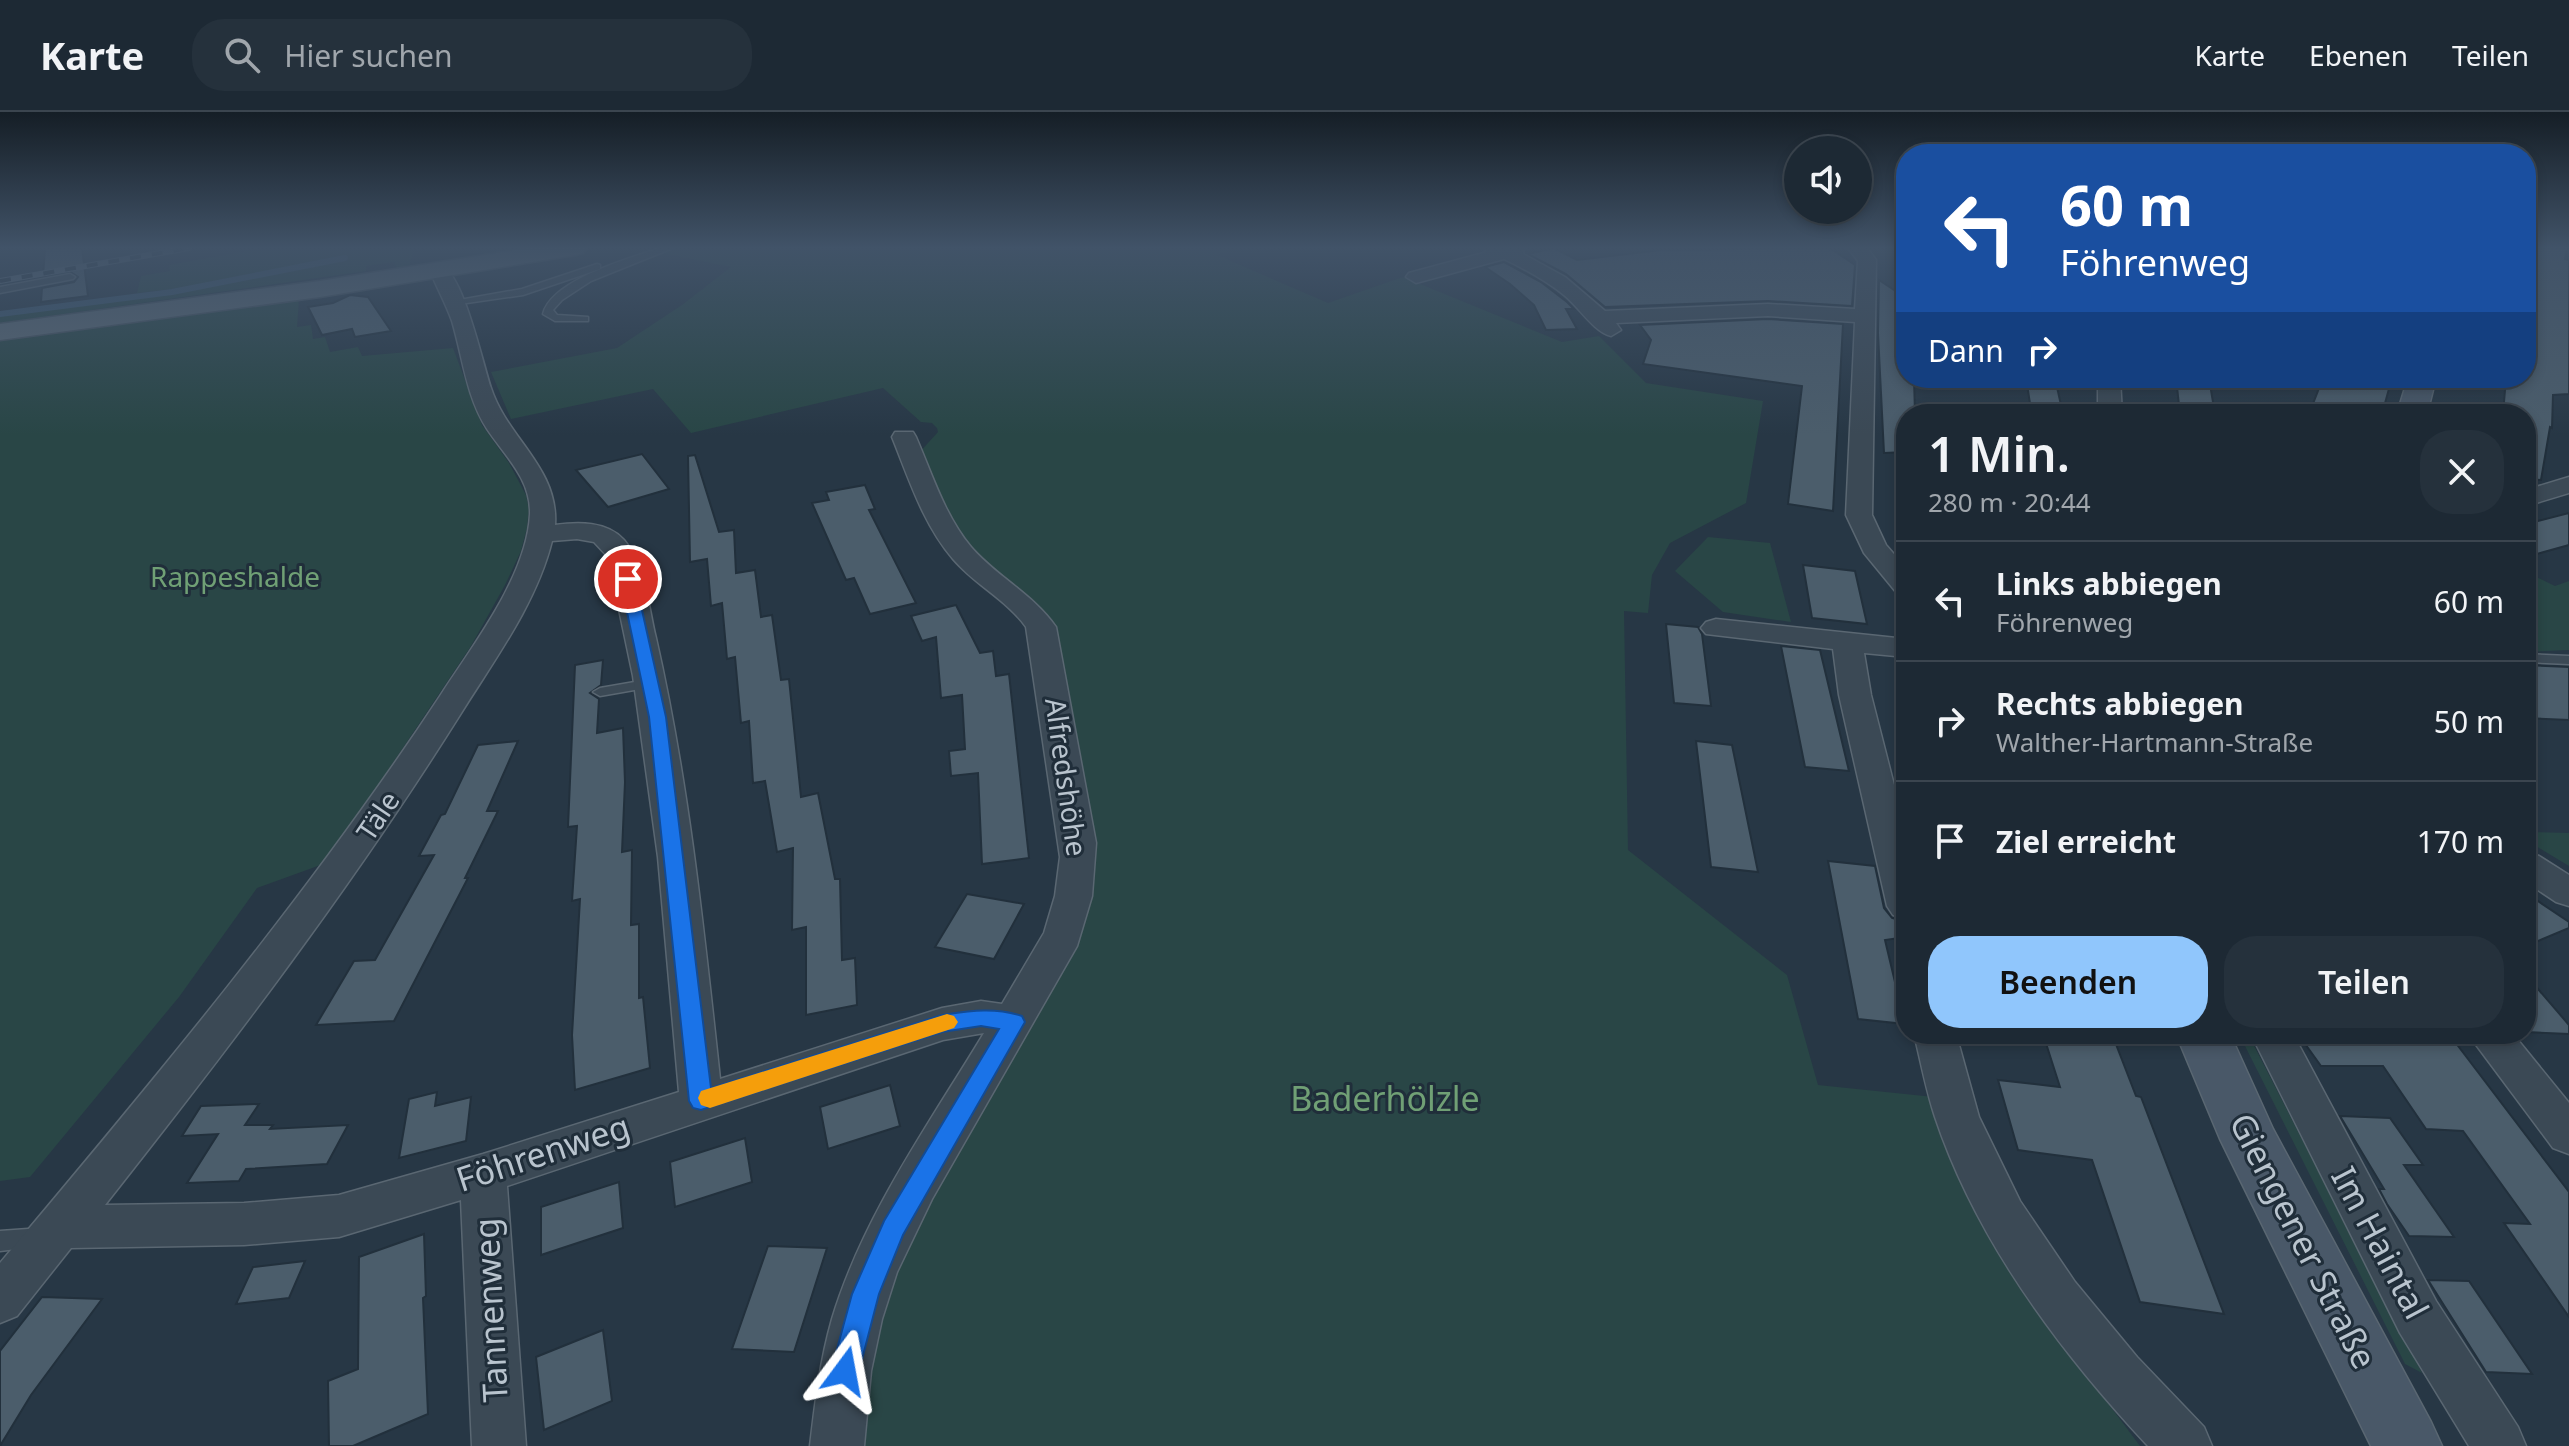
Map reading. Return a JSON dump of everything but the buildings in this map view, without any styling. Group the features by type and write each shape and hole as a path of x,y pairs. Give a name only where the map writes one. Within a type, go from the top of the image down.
{"main road":[{"path":"0,332 211,310"},
{"name":"Giengener Straße","path":"2207,1044 2249,1139 2407,1446"}],"street":[{"name":"Täle","path":"0,1300 295,932 360,844 498,627 526,574 540,535 543,514 540,488 525,459 490,414 457,310"},
{"path":"1592,310 1606,323 1741,310"},
{"path":"1749,310 1864,316"},
{"path":"1864,310 1859,515 1874,547 1896,574"},
{"name":"Alfredshöhe","path":"837,1446 845,1371 857,1319 874,1270 916,1185 1058,946 1070,916 1079,869 1078,843 1046,643 1035,617 983,574 954,542 904,437"},
{"path":"2536,495 2569,485"},
{"path":"540,535 584,531 610,541 628,579 652,683 681,900 701,1101"},
{"path":"1716,628 1896,647"},
{"path":"1847,642 1855,695 1896,865"},
{"path":"2536,872 2569,893"},
{"name":"Föhrenweg","path":"55,1232 264,1224 339,1216 483,1174 942,1024 981,1017 1014,1022"},
{"path":"1938,1044 1960,1125 1976,1163 2006,1216 2086,1334 2185,1446"},
{"name":"Im Haintal","path":"2277,1044 2418,1317 2499,1446"},
{"path":"2497,1044 2569,1135"},
{"name":"Tannenweg","path":"483,1174 499,1446"}],"lane":[{"path":"548,310 548,314 555,318 585,319"},
{"path":"2536,658 2569,660"},
{"path":"600,692 652,683"},
{"path":"0,1241 55,1232"}],"green space":[{"path":"45,310 90,310 0,323 0,316"},
{"name":"Rappeshalde","path":"213,310 298,310 297,327 311,325 313,339 325,337 330,352 358,347 362,356 453,348 482,425 509,463 526,495 529,509 521,551 471,646 326,863 257,888 179,997 30,1177 0,1181 0,338"},
{"name":"Baderhölzle","path":"674,310 1484,310 1562,342 1599,336 1646,383 1763,401 1746,503 1670,543 1652,575 1648,613 1624,611 1628,850 1787,975 1818,1085 1934,1097 2051,1327 2140,1446 855,1446 864,1360 905,1240 1072,952 1060,659 967,548 918,454 938,432 937,428 932,423 921,422 883,388 691,433 653,389 511,419 491,372 617,348"},
{"path":"1708,537 1770,543 1791,622 1723,612 1675,571"},
{"path":"2536,577 2555,586 2569,581 2569,650 2536,652"},
{"path":"2536,832 2569,833 2569,866 2536,846"},
{"path":"2244,1044 2253,1044 2422,1373 2405,1364"}],"waterway":[{"path":"0,314 29,310"}],"slow traffic":[{"path":"710,1098 947,1022"}],"route":[{"path":"628,579 658,717 681,900 701,1101 942,1024 981,1017 1014,1022 893,1229 865,1294 845,1371"}]}
